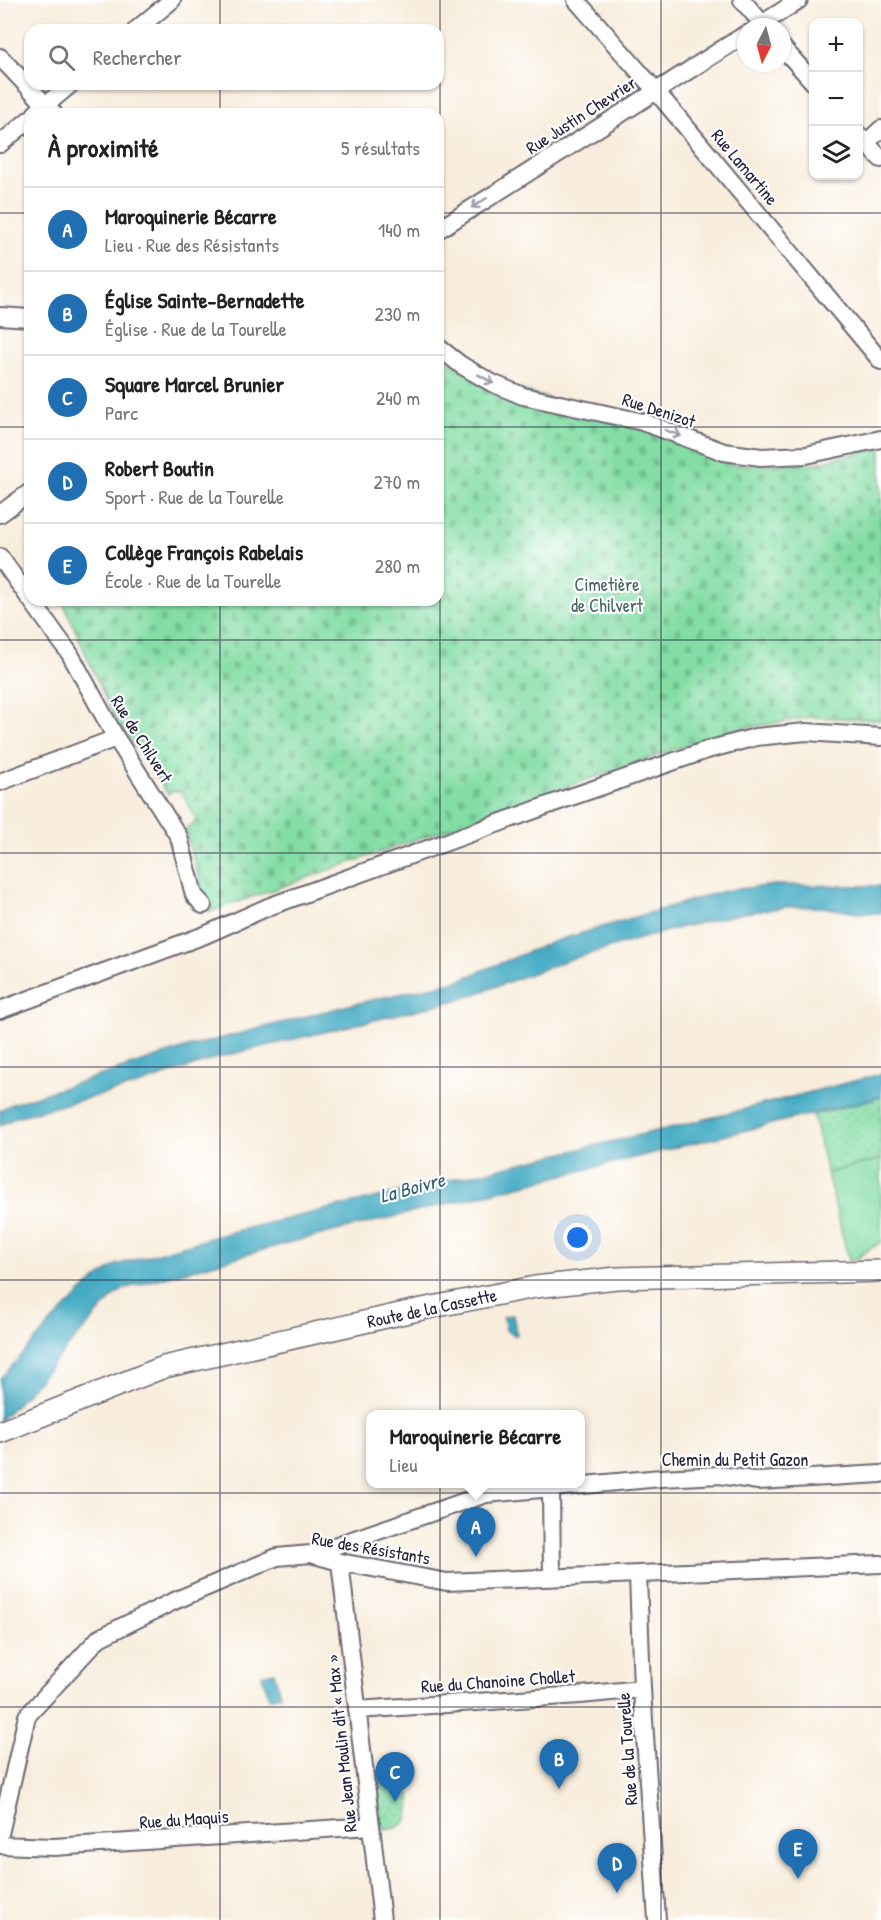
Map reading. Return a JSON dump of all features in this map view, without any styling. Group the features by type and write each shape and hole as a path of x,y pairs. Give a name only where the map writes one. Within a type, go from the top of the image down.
{"street":[{"path":"143,24 172,0"},
{"name":"Rue Lamartine","path":"576,0 656,91 881,362"},
{"path":"741,0 755,18"},
{"path":"773,18 799,0"},
{"name":"Rue Justin Chevrier","path":"444,226 737,40"},
{"path":"0,57 24,86"},
{"path":"791,57 809,78"},
{"path":"28,90 42,108"},
{"path":"48,108 66,90"},
{"path":"0,144 24,123"},
{"path":"863,138 881,129"},
{"path":"863,139 881,159"},
{"path":"0,316 24,318"},
{"name":"Rue Denizot","path":"444,352 461,365 492,383 524,396 643,422 724,452 761,457 806,455 881,440"},
{"path":"0,514 24,496"},
{"name":"Rue de Chilvert","path":"0,557 24,591"},
{"name":"Rue de Chilvert","path":"35,606 69,654 116,738 179,837 194,895 202,905"},
{"path":"0,1010 205,935 268,907 707,750 756,737 806,732 881,737"},
{"path":"0,782 116,738"},
{"name":"Route de la Cassette","path":"0,1432 164,1367 422,1309 535,1287 617,1278 881,1271"},
{"name":"Chemin du Petit Gazon","path":"585,1485 720,1475 758,1481 881,1474"},
{"path":"551,1488 552,1578"},
{"name":"Chemin du Petit Gazon","path":"311,1554 486,1494 551,1488"},
{"name":"Rue des Résistants","path":"0,1834 27,1716 99,1638 172,1602 277,1557 311,1554 340,1562 447,1582 881,1564"},
{"name":"Rue Jean Moulin dit « Max »","path":"340,1562 382,1920"},
{"name":"Rue de la Tourelle","path":"638,1575 642,1689 657,1920"},
{"name":"Rue du Chanoine Chollet","path":"357,1710 572,1696 642,1689"},
{"name":"Rue du Maquis","path":"0,1845 54,1847 370,1826"}],"green space":[{"name":"Cimetière de Chilvert","path":"444,358 464,372 729,458 731,465 816,463 881,447 881,720 812,717 724,732 209,912 185,831 196,820 182,792 173,791 168,794 114,718 65,606 444,606"},
{"path":"881,1097 881,1159 827,1173 813,1115"},
{"path":"881,1159 881,1242 860,1257 849,1261 827,1173"},
{"path":"389,1780 401,1783 409,1790 410,1811 403,1824 396,1828 382,1830 377,1781"}],"water":[{"path":"775,885 881,886 881,913 858,913 821,907 786,907 739,914 674,929 568,960 462,999 216,1058 135,1086 16,1117 0,1126 0,1110 12,1104 188,1047 349,1005 457,981 552,942 728,890"},
{"name":"La Boivre","path":"881,1074 881,1097 288,1243 126,1288 114,1296 1,1419 0,1423 0,1379 89,1285 116,1265 235,1231 690,1123"},
{"path":"513,1315 517,1335 506,1330 503,1317"},
{"path":"274,1672 280,1695 269,1698 262,1675"}],"place":[{"name":"Maroquinerie Bécarre","path":"476,1557"},
{"name":"Église Sainte-Bernadette","path":"559,1789"},
{"name":"Square Marcel Brunier","path":"395,1802"},
{"name":"Collège François Rabelais","path":"798,1879"},
{"name":"Robert Boutin","path":"617,1893"}]}
